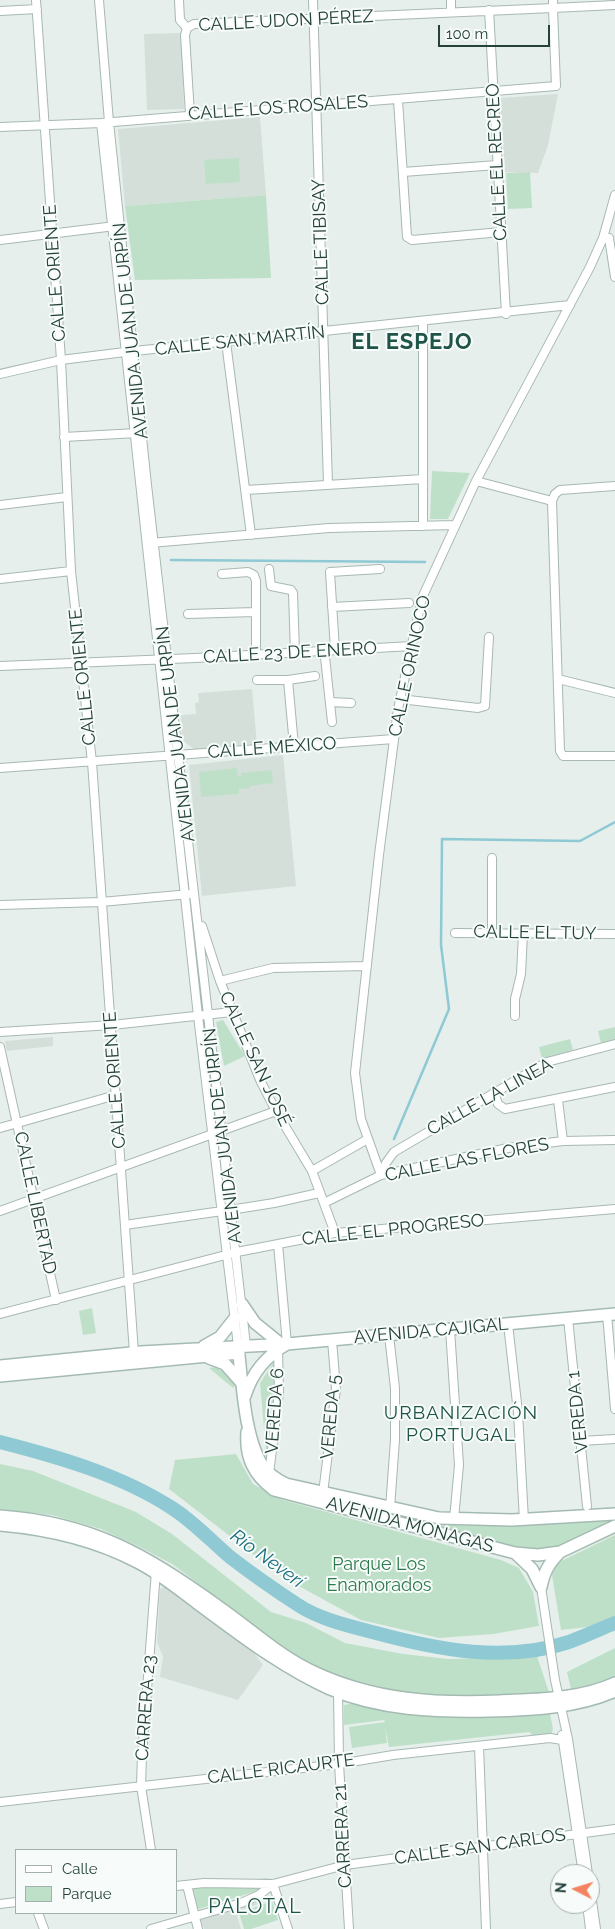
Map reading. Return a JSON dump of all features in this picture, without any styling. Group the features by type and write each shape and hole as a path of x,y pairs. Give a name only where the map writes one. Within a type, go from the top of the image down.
{"main road":[{"path":"242,1304 255,1323 282,1346 257,1370 244,1392"},
{"name":"AVENIDA CAJIGAL","path":"198,1353 611,1314"},
{"path":"0,1376 198,1353 220,1337 235,1318"},
{"name":"AVENIDA MONAGAS","path":"241,1348 248,1425 254,1447 269,1474 286,1484 390,1508 454,1519 524,1520 615,1514"},
{"path":"0,1366 134,1353 198,1353 225,1364 239,1378 244,1392"},
{"name":"AVENIDA MONAGAS","path":"248,1425 246,1448 250,1462 263,1481 274,1490 515,1553 538,1555 560,1552 615,1526"},
{"path":"0,1516 48,1521 102,1537 142,1555 157,1569 277,1661 338,1687 360,1699 416,1710 462,1712 559,1701 595,1699 615,1691"},
{"path":"0,1525 38,1528 89,1542 157,1569"},
{"path":"541,1587 549,1563 560,1552"},
{"path":"515,1553 532,1569 541,1587"},
{"path":"559,1701 615,1683"}],"street":[{"name":"CALLE ORIENTE","path":"36,0 61,360 71,571 92,762 134,1353"},
{"path":"99,0 105,122"},
{"path":"179,0 180,20 187,28"},
{"name":"CALLE TIBISAY","path":"313,0 328,484"},
{"path":"451,0 451,12"},
{"name":"CALLE LOS ROSALES","path":"0,127 105,122 556,86 553,4"},
{"name":"CALLE UDON PÉREZ","path":"190,114 185,36 187,28 194,24 314,20 489,10 553,4 615,5"},
{"path":"0,11 37,9"},
{"name":"CALLE EL RECREO","path":"489,10 506,314"},
{"path":"398,100 406,237 412,240 501,232"},
{"name":"AVENIDA JUAN DE URPÍN","path":"105,122 120,225 129,352"},
{"name":"AVENIDA JUAN DE URPÍN","path":"105,122 111,226 129,352 174,756 198,1016 217,1134 226,1210 242,1304 241,1348"},
{"path":"402,172 497,165"},
{"name":"CALLE ORINOCO","path":"381,1175 366,1140 361,1119 355,1073 394,739 400,699 422,598 476,481 590,267 609,238 615,195"},
{"path":"0,240 120,225"},
{"path":"609,238 615,277"},
{"name":"CALLE SAN MARTÍN","path":"0,374 61,360 570,306"},
{"path":"423,322 423,526"},
{"path":"226,342 251,534"},
{"path":"64,437 138,433"},
{"path":"246,490 423,479"},
{"path":"476,481 552,501"},
{"path":"614,756 563,756 560,751 552,501 554,494 560,490 615,486"},
{"path":"0,505 67,497"},
{"path":"150,543 329,528 455,525"},
{"path":"269,569 271,586 290,590 293,593 296,653"},
{"path":"335,650 328,578 330,572 380,570"},
{"path":"0,579 71,571"},
{"path":"222,574 248,572 254,575 256,581 256,655"},
{"path":"332,607 408,602"},
{"path":"188,614 255,612"},
{"path":"400,699 478,708 485,706 490,637"},
{"name":"CALLE 23 DE ENERO","path":"163,660 412,646"},
{"path":"325,657 332,722"},
{"path":"0,666 163,660"},
{"path":"257,680 288,680 315,676"},
{"path":"558,679 615,693"},
{"path":"288,680 294,746"},
{"path":"330,702 351,703"},
{"name":"CALLE MÉXICO","path":"0,768 394,739"},
{"name":"AVENIDA JUAN DE URPÍN","path":"174,756 195,893 208,1015 217,1134"},
{"path":"492,858 492,933"},
{"path":"0,905 101,902 195,893"},
{"name":"CALLE SAN JOSÉ","path":"196,909 232,1012 276,1111 312,1171 318,1193 324,1203 335,1233"},
{"name":"CALLE EL TUY","path":"454,932 615,934"},
{"path":"515,1016 524,934"},
{"path":"220,982 273,968 367,966"},
{"path":"0,1032 112,1025 232,1012"},
{"name":"CALLE LA LINEA","path":"381,1175 386,1162 394,1152 547,1062 615,1044"},
{"name":"CALLE LIBERTAD","path":"0,1047 56,1300"},
{"path":"494,1092 498,1104 505,1109 558,1100 615,1087"},
{"path":"0,1128 116,1095"},
{"path":"558,1100 563,1141"},
{"path":"0,1211 122,1169 276,1111"},
{"path":"312,1171 366,1140"},
{"name":"CALLE LAS FLORES","path":"324,1203 381,1175 508,1148 563,1141 615,1140"},
{"path":"125,1225 274,1203 318,1193"},
{"name":"CALLE EL PROGRESO","path":"0,1314 129,1282 233,1253 335,1233 615,1210"},
{"name":"VEREDA 6","path":"269,1474 279,1393 282,1346 278,1244"},
{"name":"AVENIDA JUAN DE URPÍN","path":"233,1253 235,1318 241,1348"},
{"path":"611,1314 615,1410"},
{"name":"VEREDA 1","path":"568,1318 587,1506"},
{"path":"508,1324 518,1412 524,1520"},
{"path":"450,1329 459,1465 454,1519"},
{"path":"389,1335 395,1388 395,1440 390,1508"},
{"name":"VEREDA 5","path":"323,1493 336,1389 332,1340"},
{"path":"581,1440 615,1439"},
{"name":"CARRERA 23","path":"151,1849 141,1786 157,1569"},
{"path":"541,1587 555,1680 568,1739 580,1834 582,1864"},
{"name":"CARRERA 21","path":"338,1687 339,1764 349,1929"},
{"path":"559,1701 562,1740 586,1864"},
{"name":"CALLE RICAURTE","path":"0,1802 339,1764 393,1755 550,1738 562,1740"},
{"path":"479,1746 486,1929"},
{"name":"CALLE SAN CARLOS","path":"345,1865 615,1829"},
{"path":"178,1886 255,1882 273,1884 345,1865"},
{"path":"151,1929 241,1902 259,1895 273,1884"},
{"path":"273,1884 288,1929"},
{"path":"187,1885 198,1929"},
{"path":"0,1904 15,1902"},
{"path":"38,1914 44,1929"},
{"path":"588,1914 590,1929"},
{"path":"594,1914 596,1929"}],"shaded area":[{"path":"182,33 184,109 147,110 144,34"},
{"path":"558,94 548,145 538,173 505,172 500,98"},
{"path":"260,117 266,195 125,206 118,129"},
{"path":"252,689 257,744 194,749 182,740 181,715 196,714 195,703 199,702 198,693"},
{"path":"283,755 296,886 202,896 189,765"},
{"path":"53,1037 53,1046 7,1051 5,1041"},
{"path":"168,1585 247,1644 263,1665 238,1700 160,1677 163,1657 157,1642 160,1589"},
{"path":"271,1896 272,1899 236,1912 241,1929 204,1929 200,1919"}],"green space":[{"path":"239,158 240,182 206,184 204,160"},
{"path":"530,172 532,208 508,209 506,173"},
{"path":"266,195 271,278 135,280 125,206"},
{"path":"432,471 470,473 448,519 430,519"},
{"path":"237,768 238,777 241,776 241,773 272,770 273,783 239,789 239,794 201,797 199,772"},
{"path":"223,1020 245,1056 224,1066 216,1022"},
{"path":"615,1027 615,1039 601,1043 598,1031"},
{"path":"570,1039 573,1050 542,1059 539,1047"},
{"path":"92,1308 96,1333 83,1335 79,1311"},
{"path":"275,1360 276,1394 267,1462 260,1383"},
{"path":"216,1367 232,1378 235,1385 233,1388 209,1368"},
{"name":"Parque Los Enamorados","path":"236,1454 253,1484 283,1500 501,1560 519,1568 533,1592 539,1626 493,1634 439,1638 361,1620 284,1578 169,1489 175,1460"},
{"path":"0,1464 33,1471 136,1512 172,1534 271,1612 306,1623 345,1643 403,1654 448,1659 495,1658 535,1650 549,1692 446,1697 408,1694 330,1674 292,1653 172,1564 138,1546 101,1529 52,1515 0,1509"},
{"path":"615,1519 615,1521 570,1544 540,1551 525,1551 494,1546 434,1528 435,1524 525,1525"},
{"path":"615,1535 615,1616 588,1627 561,1630 552,1575 557,1563"},
{"path":"615,1648 615,1676 609,1680 571,1689 567,1672"},
{"path":"354,1703 543,1711 550,1714 553,1729 550,1738 538,1740 529,1732 389,1747 385,1726 387,1743 352,1748 349,1727 385,1722 384,1720 344,1725 344,1705"},
{"path":"268,1878 270,1887 195,1910 190,1888"},
{"path":"272,1901 278,1920 251,1929 244,1929 239,1913"}],"waterway":[{"path":"171,560 425,562"},
{"path":"394,1139 449,1009 441,945 442,839 580,841 615,822"},
{"name":"Río Neverí","path":"0,1442 89,1468 152,1496 180,1513 230,1557 289,1599 316,1615 346,1625 424,1645 472,1652 497,1653 521,1652 569,1642 615,1623"}],"district":[{"name":"EL ESPEJO","path":"412,342"},
{"name":"URBANIZACIÓN PORTUGAL","path":"461,1424"},
{"name":"PALOTAL","path":"255,1907"}]}
